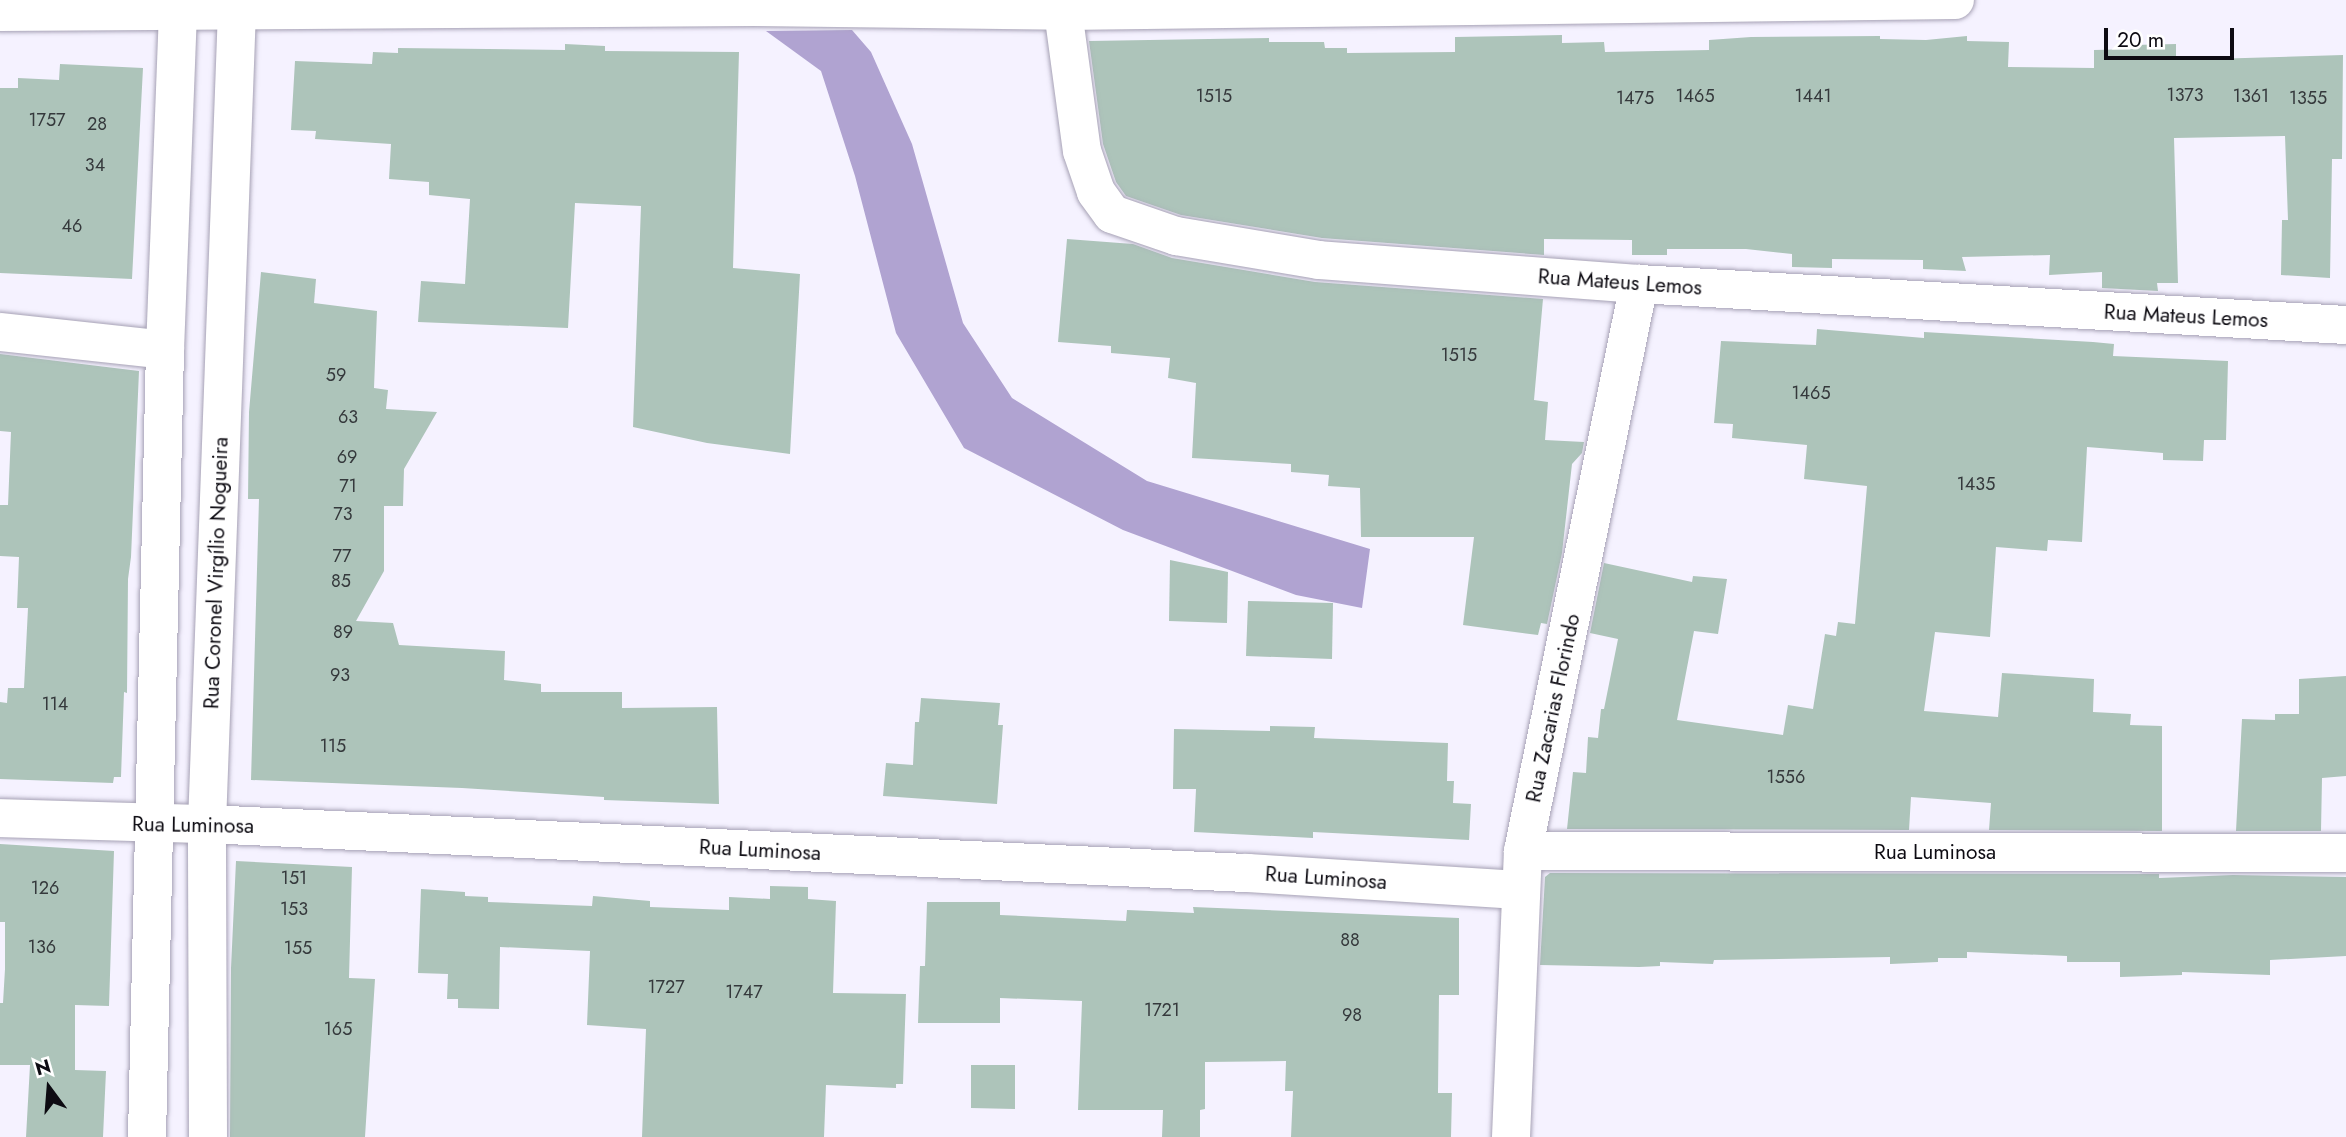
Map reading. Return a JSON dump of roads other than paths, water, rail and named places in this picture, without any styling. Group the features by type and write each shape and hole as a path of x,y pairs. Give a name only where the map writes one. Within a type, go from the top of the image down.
{"street":[{"path":"0,12 752,3 1063,11 1955,0"},
{"path":"147,1137 165,350 178,10"},
{"name":"Rua Coronel Virgílio Nogueira","path":"208,1137 207,824 237,10"},
{"name":"Rua Mateus Lemos","path":"1063,11 1082,151 1096,192 1112,214 1176,236 1319,260 1639,284 2346,326"},
{"name":"Rua Zacarias Florindo","path":"1511,1137 1519,890 1523,851 1639,284"},
{"path":"0,332 165,350"},
{"name":"Rua Luminosa","path":"0,818 153,825 207,824 1233,872 1519,890"},
{"name":"Rua Luminosa","path":"1523,851 2346,853"}]}
